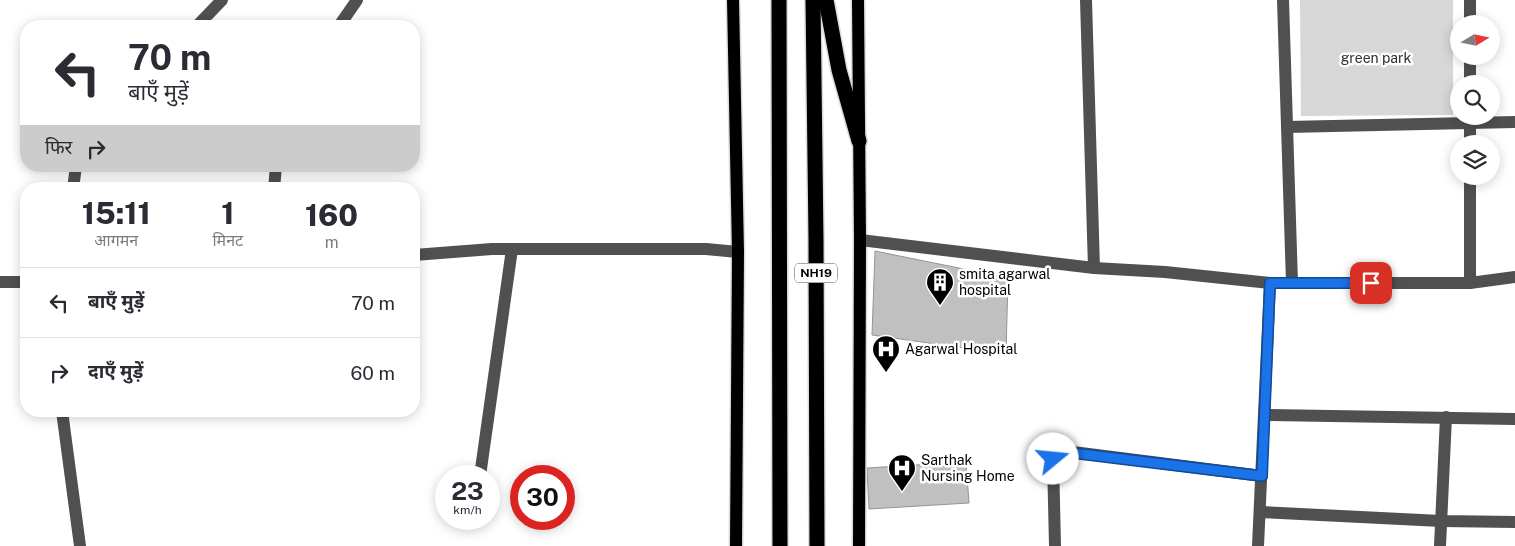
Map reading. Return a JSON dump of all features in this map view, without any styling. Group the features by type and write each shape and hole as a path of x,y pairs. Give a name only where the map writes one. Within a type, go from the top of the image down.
{"highway":[{"name":"NH19","path":"779,0 780,546"},
{"name":"NH19","path":"813,0 817,546"},
{"path":"826,0 839,70 859,141"}],"main road":[{"path":"733,0 738,252 736,546"},
{"path":"858,0 860,240 859,546"}],"street":[{"path":"203,20 222,0"},
{"path":"343,20 357,0"},
{"path":"1086,0 1094,268"},
{"path":"1283,0 1292,283"},
{"path":"1470,0 1470,15"},
{"path":"1287,127 1450,121"},
{"path":"1500,121 1515,122"},
{"path":"1470,185 1470,283"},
{"path":"860,240 1094,268 1165,272 1270,283 1470,283 1515,277"},
{"path":"420,255 492,249 706,249 738,252"},
{"path":"482,465 512,250"},
{"path":"0,282 20,282"},
{"path":"1258,546 1270,283"},
{"path":"1265,415 1515,419"},
{"path":"63,417 80,546"},
{"path":"1440,546 1446,417"},
{"path":"1055,546 1053,459 1058,453 1065,452 1262,476"},
{"path":"1260,512 1441,521 1515,522"}],"green space":[{"name":"green park","path":"1300,0 1453,0 1453,15 1450,15 1450,65 1453,65 1453,75 1450,75 1450,115 1301,116"}],"building":[{"name":"smita agarwal hospital","path":"875,251 1008,278 1006,354 872,335"},
{"path":"966,462 969,503 869,509 867,468"}],"place":[{"name":"smita agarwal hospital","path":"940,306"},
{"name":"Agarwal Hospital","path":"886,373"},
{"name":"Sarthak Nursing Home","path":"902,492"}],"route":[{"path":"1053,459 1058,453 1065,452 1262,476 1270,283 1371,283"}]}
